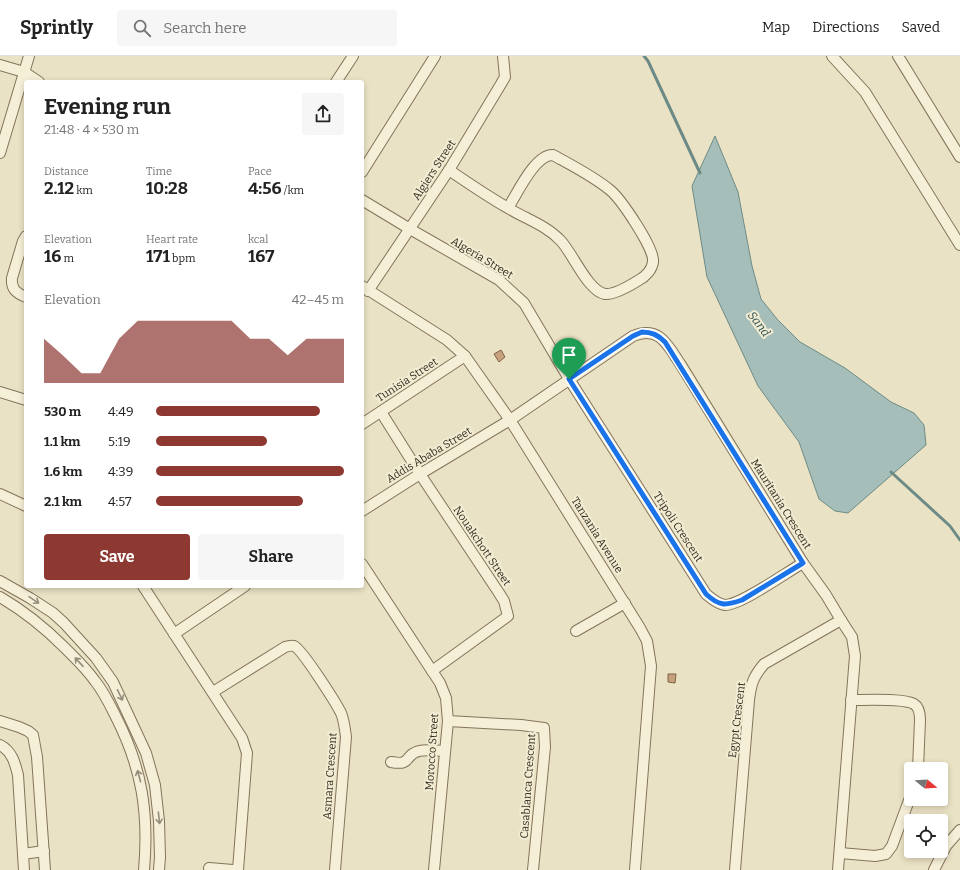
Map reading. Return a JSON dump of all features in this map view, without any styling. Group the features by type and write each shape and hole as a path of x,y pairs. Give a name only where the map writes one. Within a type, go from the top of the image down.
{"street":[{"path":"0,153 29,56"},
{"path":"337,80 353,56"},
{"path":"364,169 435,56"},
{"name":"Algiers Street","path":"365,288 410,229 505,77 504,56"},
{"path":"832,56 865,92 960,245"},
{"path":"898,56 960,157"},
{"path":"0,65 24,72 36,80"},
{"path":"448,170 508,208 543,226 555,235 571,253 591,285 601,292 606,294 615,293 640,280 648,274 652,268 654,261 644,237 612,191 553,155 543,157 536,163 508,208"},
{"name":"Algeria Street","path":"364,201 498,280 512,291 524,303 569,379"},
{"path":"24,239 12,278 12,284 13,290 24,296"},
{"name":"Tanzania Avenue","path":"365,288 447,340 465,356 510,420 625,603 647,641 651,666 635,870"},
{"name":"Mauritania Crescent","path":"510,420 633,336 642,332 651,332 658,335 665,342 681,365 803,563 826,595 854,642 855,656 838,870"},
{"name":"Tunisia Street","path":"364,423 465,356"},
{"name":"Tripoli Crescent","path":"569,379 702,587 712,599 724,605 742,600 803,563"},
{"path":"0,392 24,399"},
{"name":"Nouakchott Street","path":"381,412 504,601 508,616 432,670"},
{"name":"Addis Ababa Street","path":"364,510 510,420"},
{"path":"0,494 24,505"},
{"name":"Morocco Street","path":"364,567 444,690 448,708 448,721 434,870"},
{"path":"0,581 30,598 64,623 96,658 113,682 130,715 146,753 155,785 159,821 159,870"},
{"path":"144,588 242,738 247,753 238,870"},
{"path":"174,634 242,588"},
{"path":"0,597 24,612 48,631 95,680 108,701 127,738 139,777 144,802 146,842 144,870"},
{"path":"576,631 625,603"},
{"name":"Egypt Crescent","path":"735,870 749,700 752,682 756,673 764,664 841,620"},
{"name":"Asmara Crescent","path":"213,692 276,651 285,647 290,645 295,646 302,654 336,705 344,724 346,737 335,870"},
{"path":"851,700 907,701 917,706 920,714 918,762"},
{"path":"0,721 28,731 33,736 37,757 45,870"},
{"name":"Casablanca Crescent","path":"448,721 521,725 544,728 545,747 533,870"},
{"path":"0,745 10,753 15,762 18,775 24,870"},
{"path":"391,762 401,764 405,763 414,753 420,751 445,751"},
{"path":"840,853 875,856 886,854 892,846 907,806"},
{"path":"934,870 946,846 960,830"},
{"path":"23,854 44,851"},
{"path":"209,868 233,870"}],"water":[{"path":"715,136 738,192 752,266 761,299 777,319 800,342 845,368 891,402 914,413 924,425 926,445 848,513 835,511 819,499 799,442 758,386 707,277 692,186"}],"building":[{"path":"501,350 505,357 499,362 494,354"},
{"path":"668,674 676,674 675,683 668,682"}],"waterway":[{"name":"Sand","path":"644,56 648,61 700,173"},
{"name":"Sand","path":"891,472 950,526 960,540"}],"route":[{"path":"642,332 651,332 658,335 665,342 681,365 803,563 742,600 732,604 724,605 712,599 706,594 569,379 633,336 642,332"}]}
